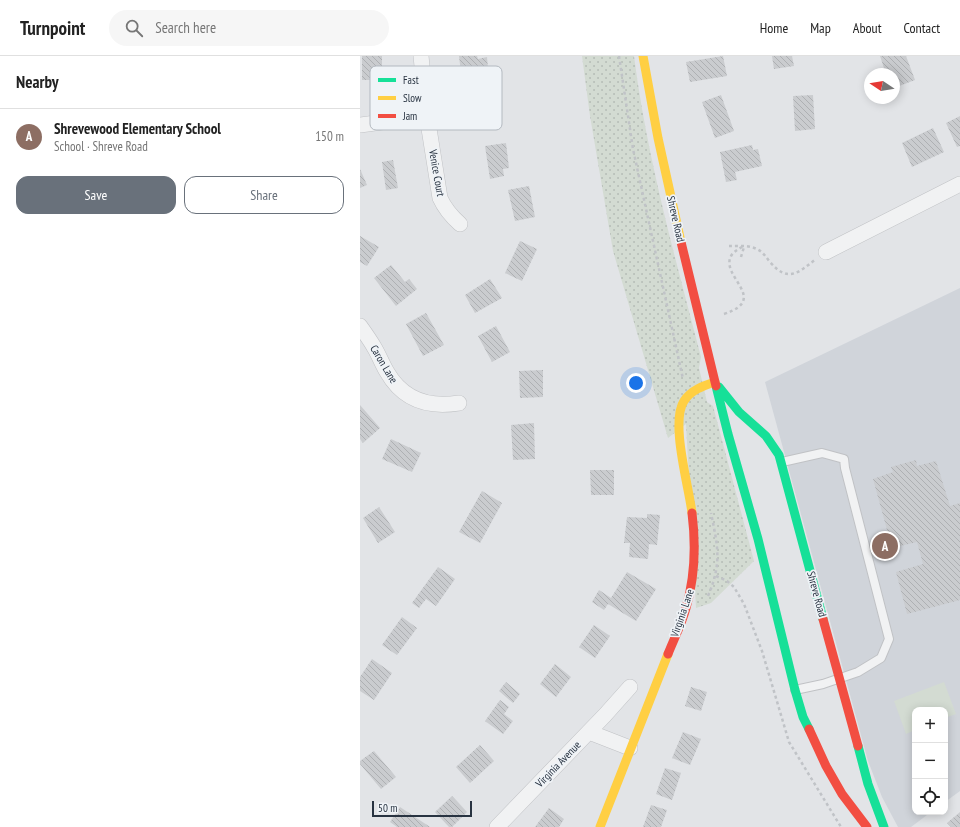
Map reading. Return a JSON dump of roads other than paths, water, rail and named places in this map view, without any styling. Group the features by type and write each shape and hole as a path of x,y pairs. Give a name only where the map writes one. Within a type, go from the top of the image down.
{"main road":[{"name":"Shreve Road","path":"643,56 656,132 673,210 728,434 758,539 795,690 803,717 826,766 842,794 867,827"},
{"name":"Shreve Road","path":"715,382 732,404 773,442 780,455 868,784 884,827"},
{"name":"Virginia Lane","path":"600,827 686,609 691,590 695,566 695,546 691,502 679,413 687,397 693,391 715,382"},
{"path":"728,434 737,425 748,423 757,427"}],"street":[{"name":"Venice Court","path":"421,56 422,66"},
{"path":"360,125 370,124"},
{"name":"Venice Court","path":"429,130 440,198 445,208 460,224"},
{"path":"826,252 960,184"},
{"name":"Caron Lane","path":"360,326 395,384 406,394 417,400 430,404 445,405 459,403"},
{"path":"589,732 630,687"},
{"name":"Virginia Avenue","path":"497,827 589,732 630,748"}],"lane":[{"path":"781,462 822,453 844,459 845,468 889,639 882,658 858,672 823,684 795,690"}],"place":[{"name":"Shrevewood Elementary School","path":"885,546"}]}
